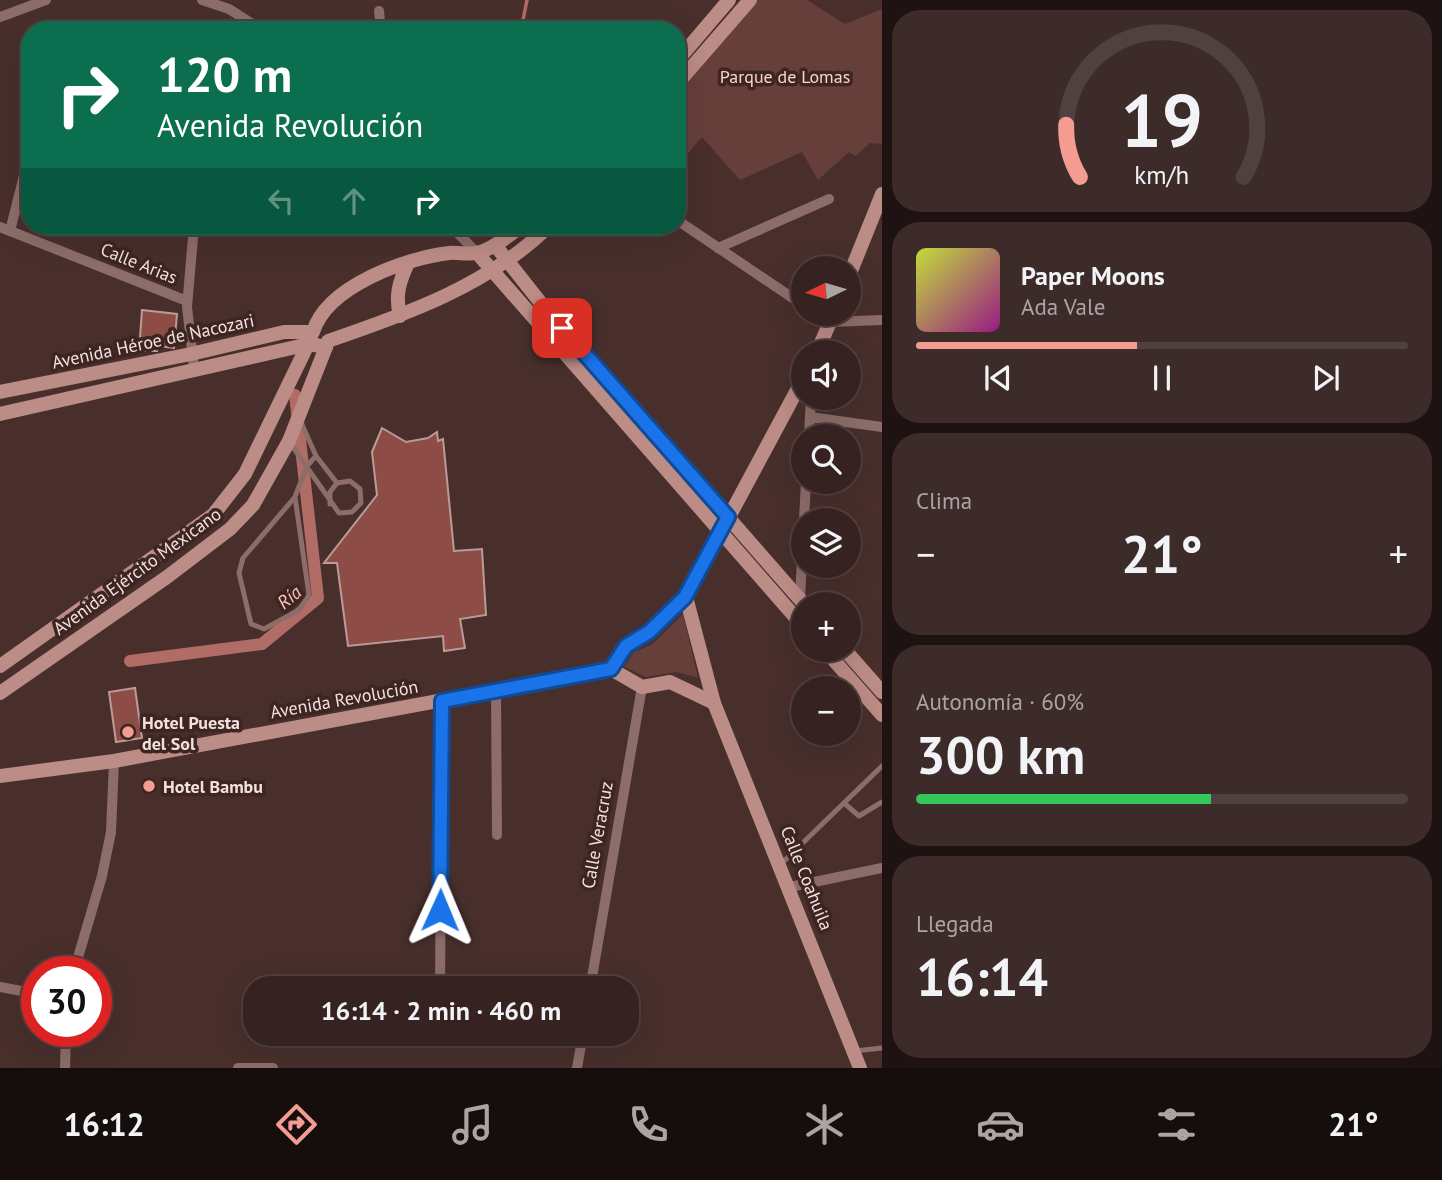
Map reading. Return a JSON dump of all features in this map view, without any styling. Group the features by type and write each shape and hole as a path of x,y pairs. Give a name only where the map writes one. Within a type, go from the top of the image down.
{"main road":[{"path":"686,50 729,0"},
{"path":"686,74 750,0"},
{"path":"857,256 881,198"},
{"path":"311,338 331,303 367,278 408,263 451,253 477,253 509,235"},
{"name":"Avenida Héroe de Nacozari","path":"0,392 193,361 311,338 327,344 400,316 463,287 508,261 538,235"},
{"path":"495,245 544,307 794,592"},
{"path":"477,253 791,613"},
{"path":"400,316 397,300 400,281 408,263"},
{"name":"Avenida Ejército Mexicano","path":"0,666 213,515 245,474 311,338"},
{"name":"Avenida Ejército Mexicano","path":"0,693 167,577 230,529 253,505 289,441 327,344"},
{"name":"Avenida Héroe de Nacozari","path":"0,414 193,361"},
{"path":"714,703 670,682 642,687 611,669 626,646 649,632 685,597 791,401"},
{"name":"Calle Coahuila","path":"685,597 714,703 781,864 860,1068"},
{"path":"835,662 882,715"},
{"path":"855,662 882,692"},
{"name":"Avenida Revolución","path":"0,776 114,761 611,669"}],"street":[{"path":"0,17 46,0"},
{"path":"202,0 229,9 247,21"},
{"path":"379,11 380,21"},
{"path":"5,229 21,180"},
{"path":"718,248 829,199"},
{"path":"686,226 791,297"},
{"name":"Calle Arias","path":"5,229 187,301"},
{"path":"193,235 187,301 193,361"},
{"path":"460,235 477,253"},
{"path":"861,319 882,320"},
{"path":"810,410 810,424"},
{"path":"810,417 882,427"},
{"name":"Calle Veracruz","path":"592,976 642,687"},
{"path":"496,691 497,835"},
{"path":"440,976 442,701"},
{"path":"78,956 102,876 111,832 114,761"},
{"path":"790,887 882,868"},
{"path":"0,987 21,991"},
{"path":"577,1068 581,1046"},
{"path":"65,1047 65,1068"},
{"path":"241,1067 273,1068"}],"lane":[{"path":"299,417 316,456 337,483"},
{"path":"289,441 330,504 339,513 352,512 361,503 360,489 349,481 337,483 330,492 330,504"},
{"path":"295,497 309,596 299,610 264,629 257,629 251,624 239,573 243,558 295,497 307,466 316,456"},
{"path":"781,864 882,766"},
{"path":"844,803 859,816 882,802"},
{"path":"855,1051 882,1048"}],"green space":[{"name":"Parque de Lomas","path":"750,0 807,0 845,24 882,9 882,144 870,143 856,156 849,152 818,180 802,152 740,180 702,137 686,156 686,74"},
{"path":"683,614 698,678 677,672 646,677 624,667 634,652 653,644"}],"building":[{"path":"142,310 177,314 174,348 158,346 157,351 139,351"},
{"path":"382,428 406,442 428,438 437,432 438,441 443,439 454,551 482,549 486,615 460,619 465,648 444,651 443,636 348,646 337,563 324,563 377,495 372,452"},
{"path":"135,688 142,738 116,742 109,692"}],"waterway":[{"path":"523,21 527,0"},
{"name":"Ría","path":"130,661 262,644 318,598 295,395"}],"place":[{"name":"Hotel Puesta del Sol","path":"128,732"},
{"name":"Hotel Bambu","path":"149,786"}],"route":[{"path":"440,910 442,701 611,669 626,646 649,632 685,597 728,517 562,328"}]}
